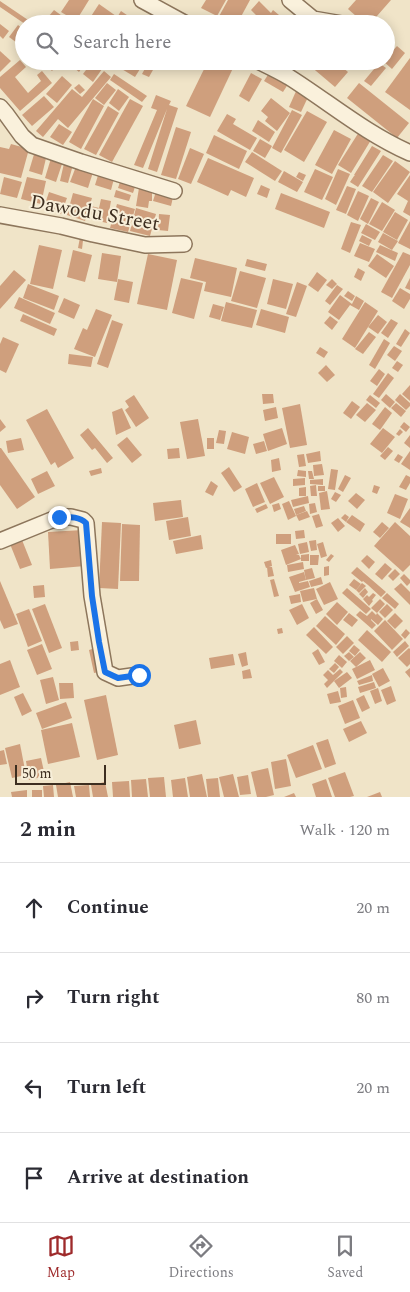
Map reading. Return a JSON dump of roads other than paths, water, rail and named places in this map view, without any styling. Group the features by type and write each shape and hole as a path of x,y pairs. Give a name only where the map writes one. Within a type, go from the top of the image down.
{"street":[{"path":"142,0 170,15"},
{"path":"290,0 308,15"},
{"path":"275,70 393,146 410,153"},
{"path":"2,113 32,145 174,191"},
{"name":"Dawodu Street","path":"0,215 61,226 145,245 184,244"},
{"path":"0,541 59,517 83,520 86,523 92,596 105,672 118,678 139,675"}]}
